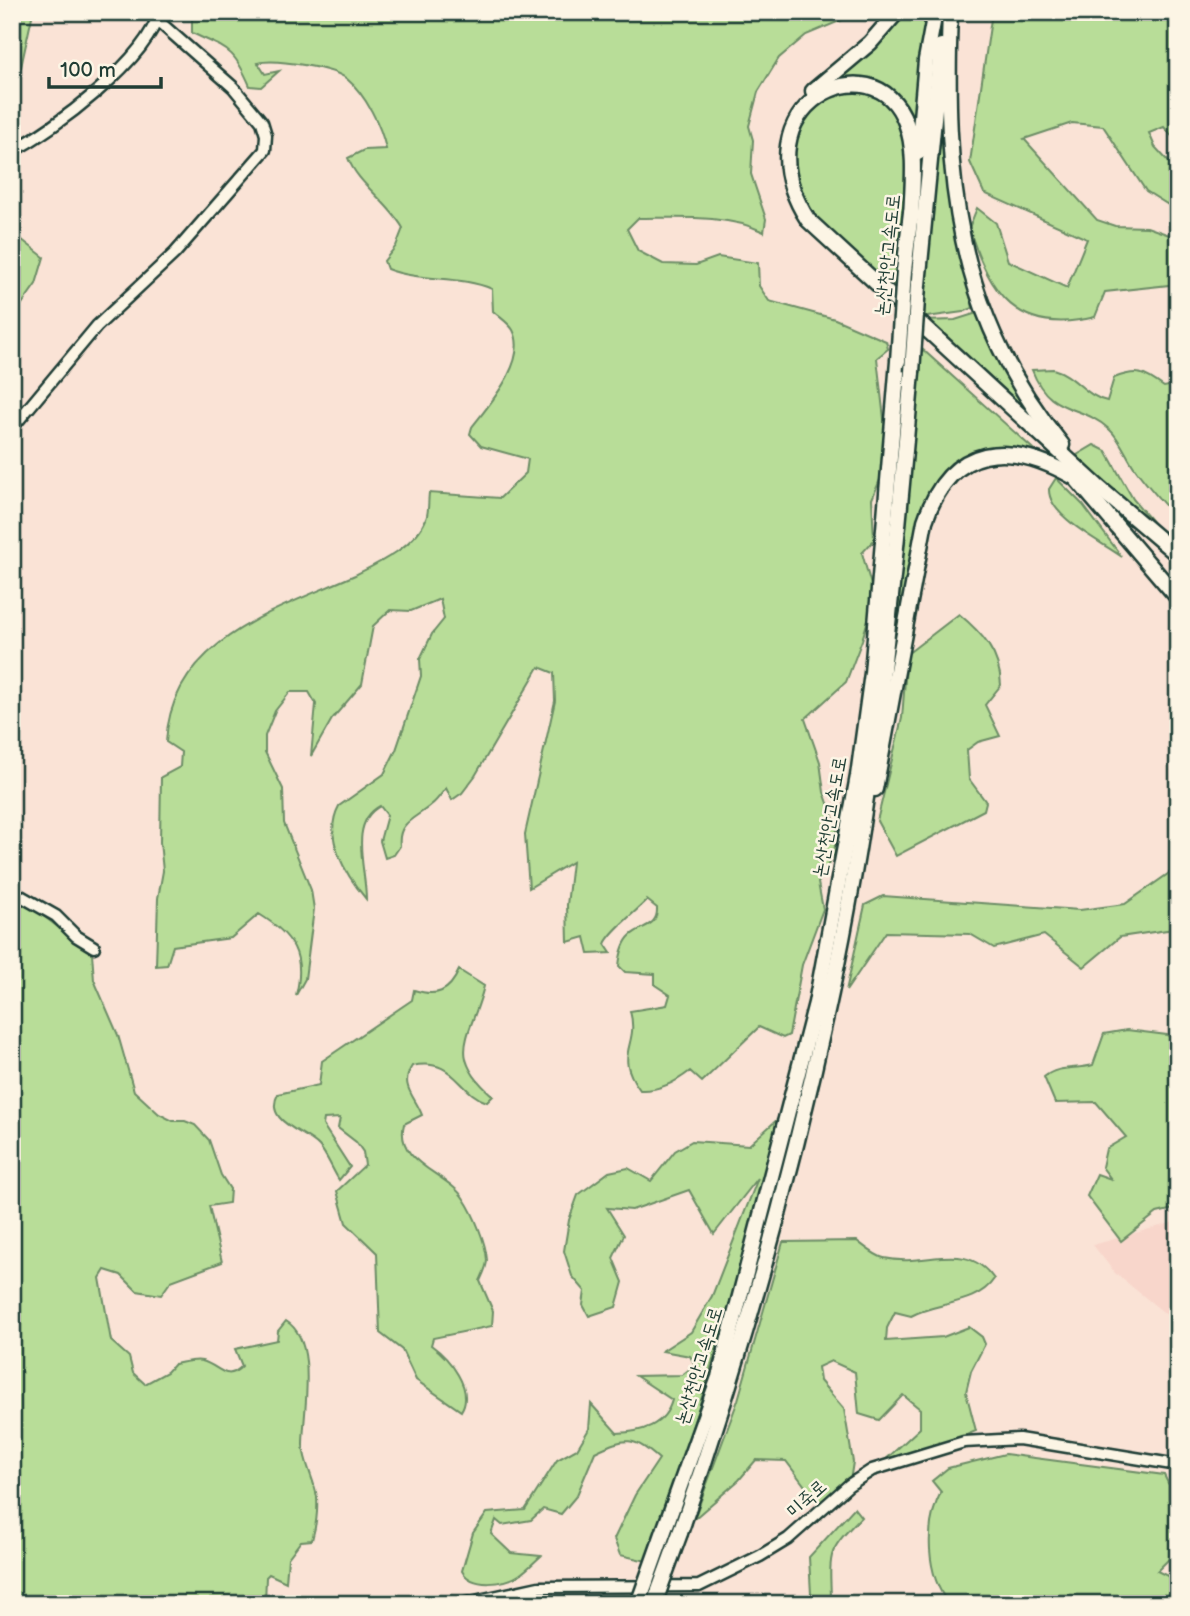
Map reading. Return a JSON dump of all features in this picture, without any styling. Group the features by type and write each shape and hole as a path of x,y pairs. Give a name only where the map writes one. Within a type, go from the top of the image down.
{"highway":[{"path":"897,12 870,43 804,98 789,120 779,156 784,192 797,217 823,246 1074,477 1178,598"},
{"name":"논산천안고속도로","path":"638,1604 719,1377 816,1003 858,776 872,673 904,271 926,60 935,12"},
{"path":"949,12 947,107 950,161 964,247 977,292 992,333 1010,370 1053,433 1097,486"},
{"name":"논산천안고속도로","path":"654,1604 680,1533 775,1230 832,992 883,667 938,64 949,12"},
{"path":"911,219 910,140 907,125 898,108 882,94 862,85 841,85 817,96 796,121 786,152 790,186 808,220 1097,486 1178,555"},
{"path":"850,889 883,755 925,521 937,492 962,466 995,453 1033,456 1074,477"}],"street":[{"path":"12,151 43,135 77,110 145,41 158,16 233,87 262,122 266,135 265,150 175,253 97,326 12,428"},
{"path":"12,891 55,916 76,936 93,947"},
{"name":"미죽로","path":"461,1604 539,1587 699,1586 788,1539 849,1485 872,1470 964,1442 1019,1439 1178,1465"}],"shaded area":[{"path":"1178,1221 1178,1324 1115,1273 1093,1245"}],"green space":[{"path":"12,12 33,12 21,67 12,71"},
{"path":"192,12 861,12 806,35 779,58 758,92 749,126 753,140 751,174 766,219 764,232 735,222 686,218 638,218 627,229 638,251 663,264 696,265 718,257 758,263 759,286 769,301 835,319 886,341 888,349 877,358 885,428 882,475 872,499 874,540 862,553 871,585 870,613 846,682 805,719 820,762 824,792 837,828 834,854 818,883 823,909 802,965 789,1035 783,1038 759,1027 702,1082 690,1071 666,1085 640,1090 628,1067 632,1033 630,1011 667,1005 670,995 655,985 655,974 625,972 619,966 626,941 655,919 657,908 647,900 608,939 605,944 611,953 589,954 585,937 568,942 567,905 572,862 529,888 525,834 555,701 554,673 539,667 475,776 462,793 452,800 446,788 433,803 408,822 401,831 400,846 394,855 385,858 380,841 387,815 380,806 370,814 364,823 361,847 366,899 344,867 335,843 334,818 339,806 384,774 396,750 421,676 420,659 432,634 444,619 440,599 411,611 390,610 373,626 362,684 332,719 311,756 316,704 309,692 290,692 275,711 265,736 265,752 283,789 284,823 311,890 314,909 305,979 296,995 299,968 294,947 281,930 259,914 231,938 173,946 167,965 156,966 158,898 163,871 160,842 161,777 180,767 181,752 166,742 172,707 187,678 207,654 233,633 262,616 355,575 405,545 421,529 426,519 429,493 500,498 526,473 528,459 481,446 470,434 472,427 505,382 516,355 517,342 513,330 493,311 492,289 467,282 413,276 387,269 384,261 396,246 403,228 358,176 348,158 364,150 386,149 376,121 360,93 347,79 330,71 277,62 258,63 265,74 279,71 261,87 250,86 239,64 228,51 192,33"},
{"path":"903,12 929,12 913,127 908,114 893,97 871,89 834,82"},
{"path":"992,12 1178,12 1178,143 1164,127 1149,133 1155,147 1178,172 1178,211 1146,191 1103,126 1072,123 1024,139 1097,220 1115,226 1147,227 1178,238 1178,284 1105,292 1095,317 1068,321 1045,320 1026,315 998,290 977,252 969,228 977,208 996,223 1008,261 1067,288 1087,239 984,193 970,162"},
{"path":"851,92 870,96 886,104 903,126 906,136 907,187 896,288 885,277 869,276 806,211 790,158 800,126 819,102"},
{"path":"941,109 950,211 973,308 927,317 923,315"},
{"path":"12,232 44,257 36,284 12,318"},
{"path":"977,313 997,359 1052,443 923,321 955,320"},
{"path":"921,348 1041,456 1017,448 1002,448 936,486 888,696"},
{"path":"1053,369 1068,376 1092,395 1107,401 1114,378 1129,374 1145,375 1164,387 1178,384 1178,520 1141,477 1110,430 1088,415 1057,402 1039,385 1032,370"},
{"path":"1094,445 1106,451 1133,499 1160,531 1085,467 1077,455"},
{"path":"1056,478 1083,505 1122,557 1078,528 1057,509 1049,489"},
{"path":"959,614 988,645 1000,674 1001,685 985,705 1000,736 978,742 967,750 969,779 986,802 984,810 896,856 877,821 902,718 907,654"},
{"path":"1178,867 1178,962 1173,959 1174,929 1120,937 1084,967 1044,935 994,948 970,934 886,932 846,991 865,905 883,896 1080,910 1125,904"},
{"path":"21,899 92,953 94,980 118,1035 134,1091 159,1114 173,1121 185,1121 195,1125 209,1140 221,1175 230,1189 229,1203 209,1206 222,1262 171,1281 161,1295 137,1291 121,1275 105,1270 100,1278 111,1341 129,1357 133,1373 145,1384 167,1372 174,1364 192,1361 202,1361 223,1372 232,1373 242,1366 235,1349 277,1340 278,1331 286,1321 303,1344 307,1378 303,1445 317,1497 316,1519 312,1540 301,1541 288,1558 286,1582 269,1574 266,1577 265,1604 17,1604 12,1598 12,902"},
{"path":"459,970 484,986 469,1032 465,1056 478,1081 493,1096 487,1102 477,1097 438,1066 412,1066 408,1073 408,1085 422,1115 404,1124 403,1137 414,1158 464,1199 479,1229 486,1253 486,1265 480,1281 493,1311 492,1326 433,1338 431,1345 458,1375 465,1393 461,1411 416,1380 402,1350 380,1333 377,1253 346,1223 337,1191 365,1165 363,1152 356,1142 338,1128 340,1118 324,1119 323,1125 350,1167 339,1180 319,1146 281,1119 275,1104 278,1094 319,1085 322,1061 412,1000 414,990 429,993 441,991 451,984"},
{"path":"1127,1030 1167,1035 1178,1040 1178,1208 1157,1213 1121,1241 1087,1196 1097,1174 1111,1179 1102,1167 1106,1149 1126,1137 1096,1102 1055,1103 1044,1077 1061,1069 1093,1065 1104,1034"},
{"path":"780,1117 719,1341 685,1452 647,1561 620,1555 614,1539 635,1495 659,1459 642,1446 629,1441 595,1452 577,1495 561,1514 543,1509 531,1520 502,1525 496,1520 491,1534 511,1553 541,1556 528,1568 513,1578 497,1582 481,1583 467,1577 462,1571 473,1533 487,1513 525,1510 557,1460 577,1449 589,1429 591,1404 617,1433 643,1429 664,1416 672,1400 636,1376 682,1375 695,1365 690,1356 662,1351 691,1332 712,1296 758,1178 714,1234 689,1190 632,1210 607,1208 624,1235 613,1258 623,1282 616,1307 589,1316 583,1305 585,1291 572,1276 564,1251 569,1220 578,1195 609,1172 628,1168 651,1181 675,1151 692,1141 749,1145"},
{"path":"857,1241 884,1258 915,1260 958,1257 971,1260 983,1267 994,1279 978,1294 967,1298 911,1316 895,1312 887,1328 886,1341 943,1337 969,1327 982,1337 985,1344 971,1371 966,1392 976,1431 921,1454 884,1461 920,1428 920,1409 903,1395 879,1420 859,1414 855,1372 831,1361 818,1367 820,1381 844,1409 853,1462 851,1475 820,1506 786,1461 756,1460 739,1480 694,1519 738,1400 783,1242"},
{"path":"1005,1454 1164,1475 1169,1485 1169,1498 1178,1517 1178,1550 1157,1571 1178,1581 1178,1604 949,1604 941,1592 932,1565 930,1534 941,1492 932,1481 948,1468"},
{"path":"854,1508 861,1517 837,1544 831,1559 831,1596 844,1604 821,1604 811,1594 809,1557"}]}
